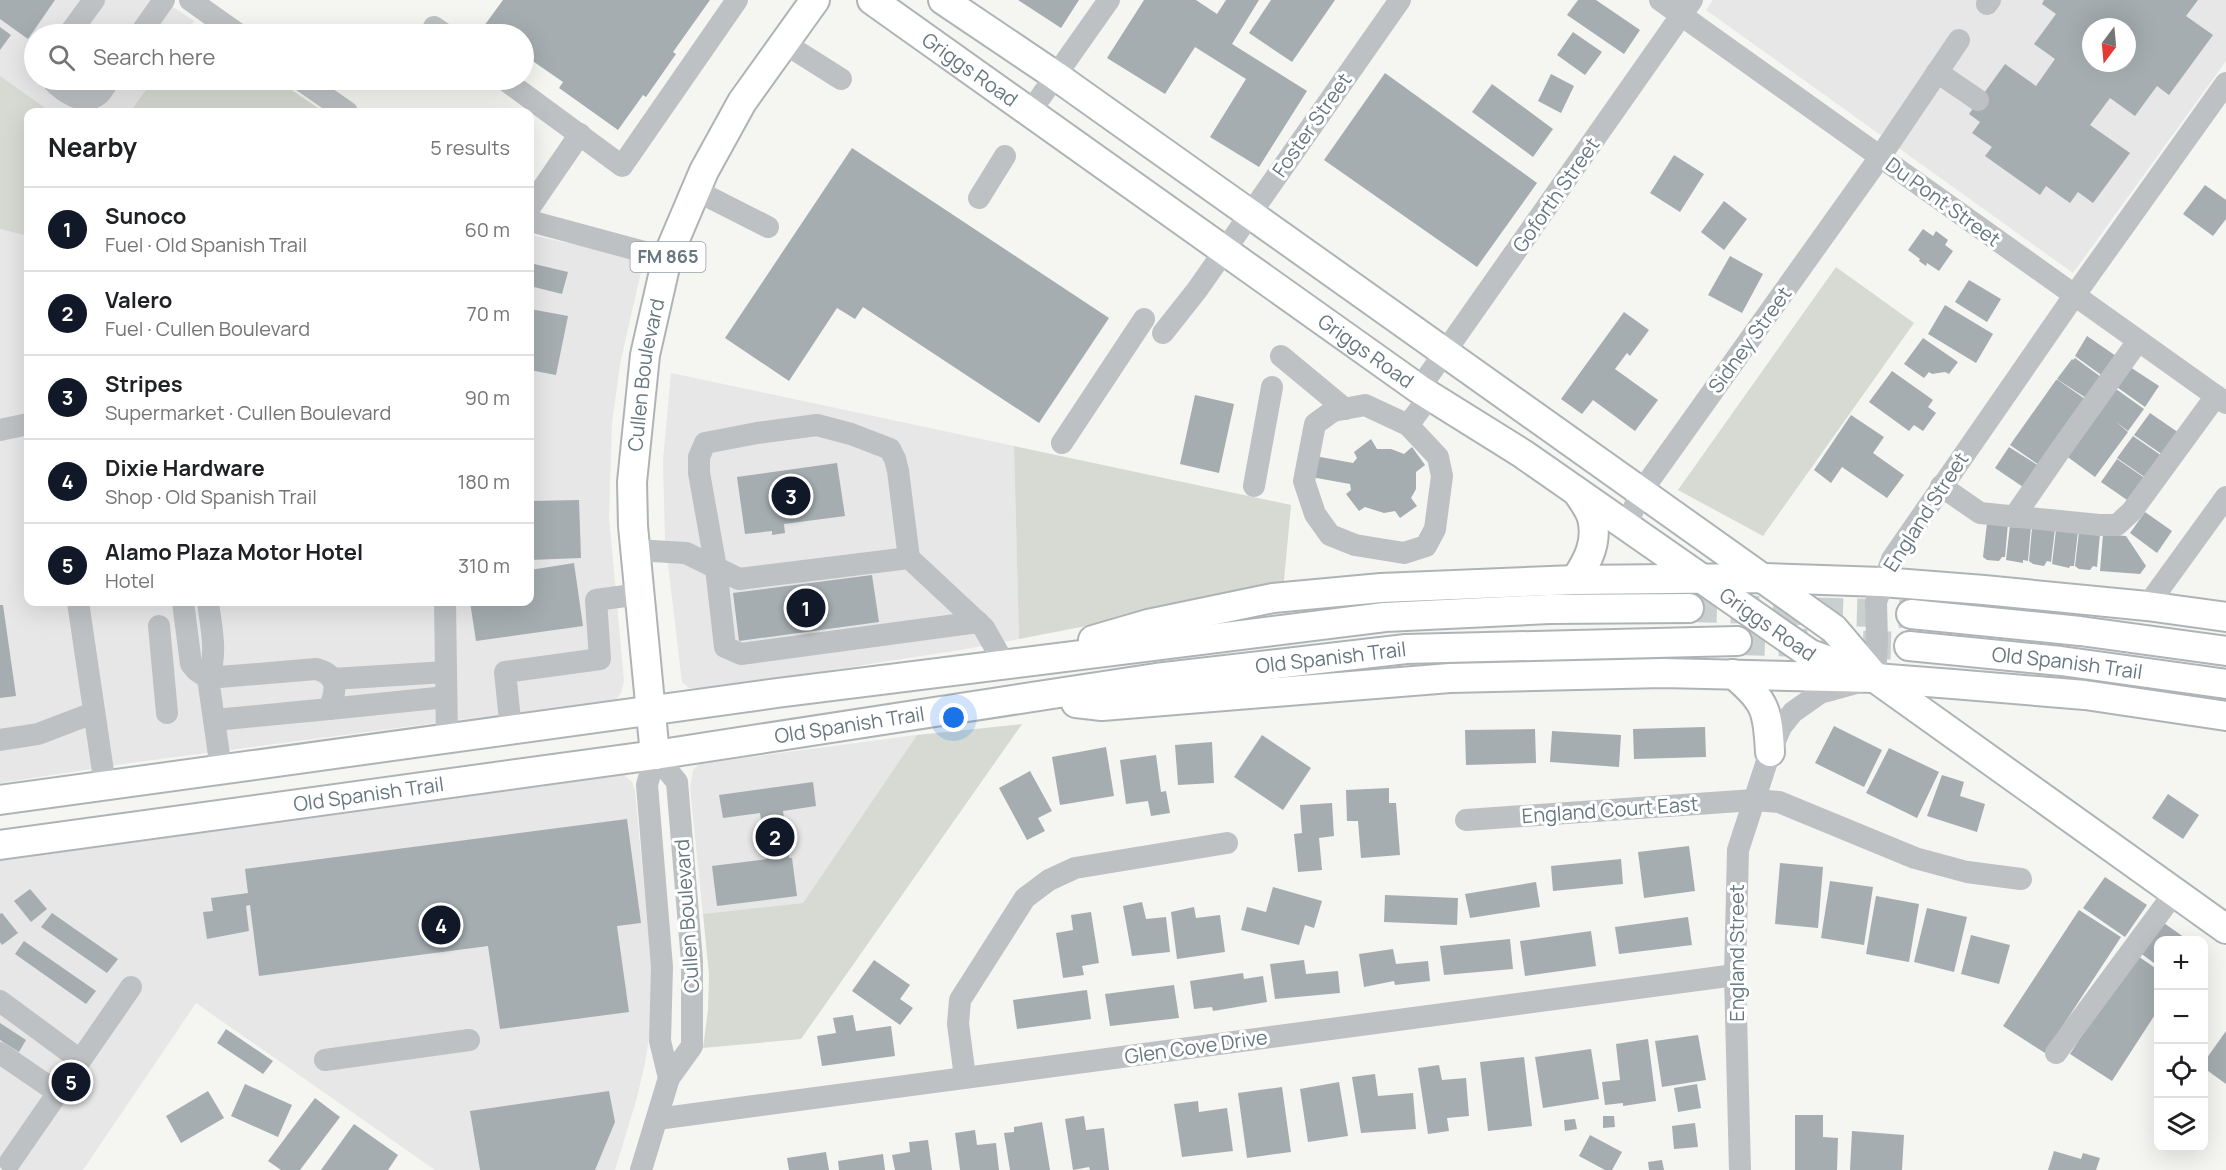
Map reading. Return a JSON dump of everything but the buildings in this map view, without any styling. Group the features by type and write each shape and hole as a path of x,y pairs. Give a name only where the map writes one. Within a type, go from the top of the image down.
{"main road":[{"name":"Cullen Boulevard","path":"655,755 635,550 632,482 645,355 667,258 704,171 742,102 815,0"},
{"name":"Griggs Road","path":"872,0 1424,392 1523,454 1810,654 1875,678"},
{"name":"Griggs Road","path":"943,0 1056,76 1834,629 1875,678 2175,892 2223,921"},
{"path":"1575,580 1586,563 1594,537 1592,516 1577,492"},
{"path":"1040,660 1097,638 1148,624 1273,598 1381,588 1575,580 1763,579 1882,582 2147,606 2226,617"},
{"name":"Old Spanish Trail","path":"0,800 651,710 1385,617 1549,609 1689,608"},
{"name":"Old Spanish Trail","path":"1911,614 2080,632 2226,651"},
{"name":"Old Spanish Trail","path":"0,845 655,755 1156,678 1406,649 1737,641"},
{"name":"Old Spanish Trail","path":"1909,646 2083,664 2226,684"},
{"path":"1005,665 1018,700 1102,706 1450,678 1663,673 1875,678 2085,695 2226,716"},
{"path":"1733,674 1761,700 1768,721 1770,752"},
{"path":"375,749 378,793"},
{"path":"105,784 107,830"}],"street":[{"path":"76,24 94,0"},
{"path":"147,24 164,0"},
{"path":"190,0 224,24"},
{"path":"519,90 622,166 737,0"},
{"path":"1030,112 1109,0"},
{"name":"Foster Street","path":"1163,333 1197,290 1400,0"},
{"name":"Du Pont Street","path":"1660,0 1687,7 1880,157 2221,399"},
{"name":"Goforth Street","path":"1408,425 1445,352 1687,7"},
{"name":"Sidney Street","path":"1626,526 1641,492 1880,157 1959,40"},
{"path":"784,44 841,79"},
{"path":"1937,72 1978,100"},
{"name":"England Street","path":"1740,1170 1735,975 1738,850 1770,752 1781,727 1793,712 1820,693 1875,678 1876,602 1892,559 2074,296 2226,83"},
{"path":"65,90 72,95 90,99 102,90"},
{"path":"315,90 341,108"},
{"path":"534,201 580,134"},
{"path":"979,198 1005,156"},
{"path":"697,191 768,227"},
{"path":"534,222 667,258"},
{"path":"1062,443 1144,319"},
{"path":"2014,517 2138,341"},
{"path":"1281,356 1345,409"},
{"path":"1254,486 1272,387"},
{"path":"1941,486 1980,513 2117,525 2132,511 2221,399"},
{"path":"1365,405 1408,425 1438,457 1442,476 1435,529 1426,546 1404,553 1355,545 1330,535 1316,514 1304,481 1315,424 1333,411 1365,405"},
{"path":"0,430 24,425"},
{"path":"978,622 741,654 725,647 716,568 699,473 699,456 705,443 817,425 851,434 890,449 896,459 909,558 978,622 991,637 1005,665"},
{"path":"2147,606 2226,497"},
{"path":"635,550 686,553 739,579 909,558"},
{"path":"511,730 505,672 600,658 596,600 640,594"},
{"path":"79,606 105,784"},
{"path":"184,606 191,664 208,678"},
{"path":"208,606 214,651 213,664 208,678 221,769"},
{"path":"445,606 447,739"},
{"path":"159,626 167,713"},
{"path":"164,681 316,669 329,674 332,680 335,690 329,709"},
{"path":"332,680 446,672"},
{"path":"215,720 446,697"},
{"path":"0,740 38,734 93,713"},
{"name":"Cullen Boulevard","path":"655,755 647,785 662,967 660,1041 669,1078"},
{"name":"Cullen Boulevard","path":"641,1170 669,1078 692,1046 692,961 677,782 655,755"},
{"name":"England Court East","path":"1466,820 1754,800 1779,802 1915,858 1967,872 2022,879"},
{"path":"965,1077 958,1024 960,1000 1025,898 1049,880 1075,868 1227,843"},
{"path":"2056,1053 2175,892"},
{"name":"Glen Cove Drive","path":"657,1119 1735,975"},
{"path":"10,1161 131,987"},
{"path":"0,1001 80,1060"},
{"path":"326,1060 469,1040"},
{"path":"0,1053 57,1092"}],"shaded area":[{"path":"0,0 163,0 194,21 192,24 24,24 24,90 146,90 133,108 45,108 0,76"},
{"path":"1713,0 2226,0 2226,61 2073,273 1706,10"},
{"path":"0,76 45,108 24,108 24,235 0,229"},
{"path":"146,90 292,90 318,108 133,108"},
{"path":"0,229 24,235 24,606 534,606 534,236 644,259 620,364 612,423 609,517 624,681 621,693 613,703 587,708 481,717 130,763 0,783"},
{"path":"1836,267 1914,323 1763,536 1678,490"},
{"path":"671,373 1014,446 1019,639 722,687 689,688 682,682 665,539 663,461"},
{"path":"1014,446 1291,505 1283,591 1246,595 1019,639"},
{"path":"1022,724 801,1039 703,1048 708,1010 709,975 703,914 803,903 917,735"},
{"path":"917,735 803,903 703,914 690,788 693,770 699,764"},
{"path":"624,775 632,782 635,791 653,982 651,1025 645,1063 615,1170 435,1170 196,1003 83,1170 14,1170 0,1161 0,861"}],"tunnel":[{"path":"1689,608 1911,614"},
{"path":"1737,641 1909,646"}],"place":[{"name":"Stripes","path":"791,496"},
{"name":"Sunoco","path":"806,608"},
{"name":"Valero","path":"775,837"},
{"name":"Dixie Hardware","path":"441,925"},
{"name":"Alamo Plaza Motor Hotel","path":"71,1082"}]}
